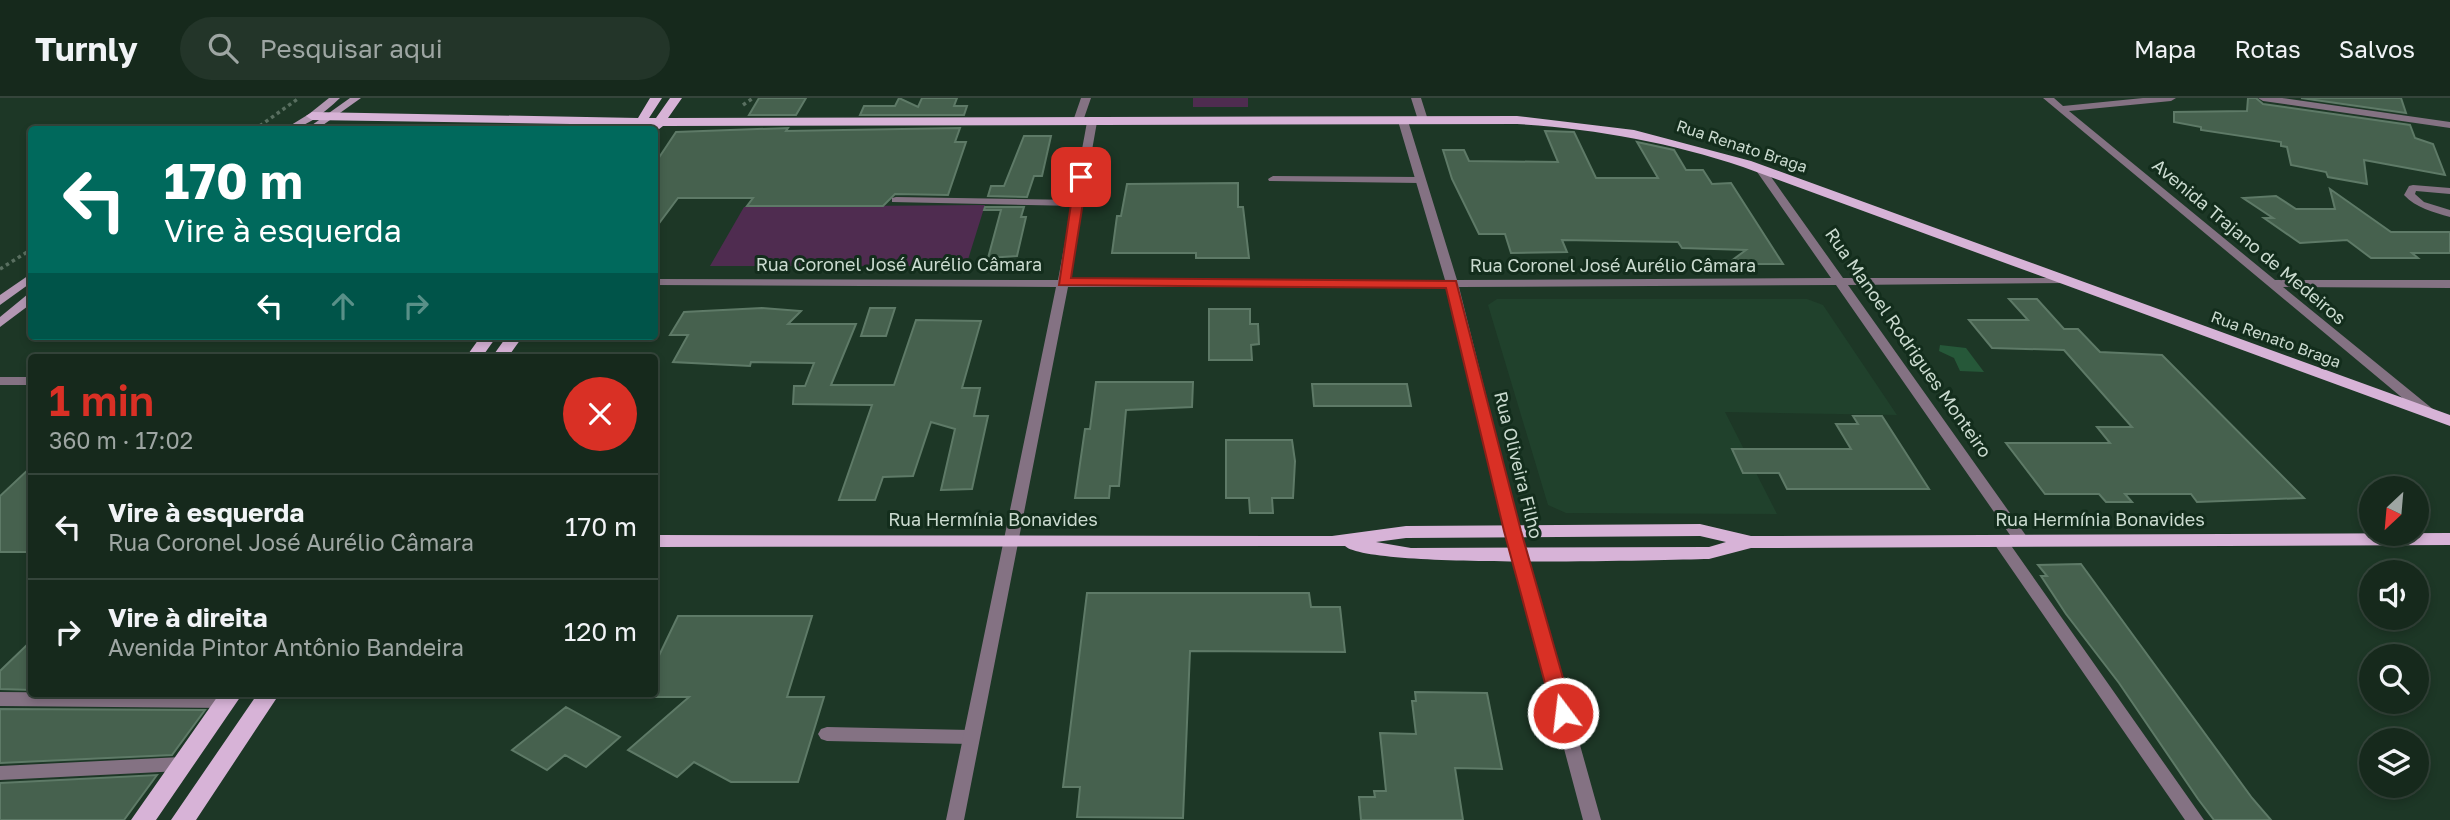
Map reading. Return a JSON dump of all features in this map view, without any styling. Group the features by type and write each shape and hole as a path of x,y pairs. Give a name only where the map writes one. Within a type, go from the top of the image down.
{"main road":[{"path":"293,126 335,98"},
{"path":"316,126 356,98"},
{"path":"638,126 656,98"},
{"path":"657,126 676,98"},
{"name":"Rua Renato Braga","path":"312,116 638,126 1517,120 1611,128 1697,147 1760,169 2450,421"},
{"path":"0,301 28,280"},
{"path":"0,323 28,301"},
{"name":"Rua Hermínia Bonavides","path":"658,541 1332,542 1406,532 1700,530 1751,542 2450,539"},
{"name":"Rua Hermínia Bonavides","path":"1332,542 1411,554 1709,553 1751,542"},
{"path":"143,820 229,697"},
{"path":"183,820 266,697"}],"street":[{"path":"955,820 1063,282 1076,203 1086,98"},
{"path":"1416,98 1423,120"},
{"name":"Avenida Trajano de Medeiros","path":"2048,98 2429,414"},
{"path":"2061,109 2171,98"},
{"path":"2263,98 2449,126"},
{"name":"Rua Oliveira Filho","path":"1404,121 1419,180 1452,284 1519,554 1592,820"},
{"name":"Rua Manoel Rodrigues Monteiro","path":"1760,169 2022,541"},
{"path":"1273,179 1419,180"},
{"path":"2450,191 2421,187 2413,188 2409,195 2420,204 2450,214"},
{"path":"896,200 1076,203"},
{"name":"Rua Coronel José Aurélio Câmara","path":"658,282 1452,284 2067,280"},
{"path":"2272,283 2450,284"},
{"path":"0,381 28,381"},
{"path":"2000,541 2195,820"},
{"path":"0,699 229,697"},
{"path":"827,734 970,737"},
{"path":"0,773 181,764"}],"path":[{"path":"261,126 299,98"},
{"path":"0,269 28,252"}],"shaded area":[{"path":"1193,98 1248,98 1248,107 1193,107"},
{"path":"985,205 966,266 710,266 744,207"},
{"path":"1497,299 1807,299 1823,305 1897,415 1725,412 1777,514 1566,513 1548,505 1488,305"},
{"path":"1940,345 1966,348 1984,372 1960,371 1954,358 1939,351"}],"building":[{"path":"759,98 806,98 796,115 749,115"},
{"path":"899,98 918,107 922,98 957,98 954,106 967,106 964,115 860,115 864,106 895,106"},
{"path":"2248,98 2256,98 2263,104 2410,125 2415,138 2433,144 2445,175 2364,160 2367,184 2328,177 2326,172 2291,165 2287,147 2281,146 2281,142 2201,130 2201,127 2174,122 2174,112 2247,111"},
{"path":"2301,98 2401,98 2406,113"},
{"path":"788,128 786,131 960,128 955,142 966,142 948,195 895,194 883,206 747,206 753,198 678,198 658,225 658,159 676,132"},
{"path":"1545,131 1574,132 1596,178 1658,178 1637,142 1674,150 1686,170 1703,170 1712,184 1731,183 1783,264 1727,264 1746,250 1682,248 1678,242 1562,240 1567,252 1511,253 1505,234 1479,234 1452,179 1443,150 1464,150 1469,161 1558,162"},
{"path":"1024,136 1051,136 1042,176 1034,176 1027,197 988,196 991,186 1004,186"},
{"path":"1238,183 1238,207 1243,207 1249,258 1196,258 1196,253 1112,253 1117,216 1121,216 1127,184"},
{"path":"2330,189 2391,232 2450,232 2450,253 2412,253 2418,258 2371,258 2347,240 2300,243 2264,218 2273,218 2243,198 2276,196 2296,209 2335,209"},
{"path":"985,207 1024,207 1021,217 1026,217 1017,256 988,258 1001,210 984,210"},
{"path":"2009,299 2037,299 2064,329 2078,329 2100,352 2162,355 2304,498 2197,502 2191,494 2125,494 2132,502 2106,502 2099,494 2045,494 2006,443 2110,443 2097,427 2132,427 2064,350 1992,348 1969,320 2028,320"},
{"path":"762,308 801,311 788,324 856,324 831,385 894,385 916,320 981,321 962,388 980,388 974,416 988,416 972,489 941,490 955,429 931,422 913,476 883,477 875,500 839,500 872,405 793,404 794,386 805,386 814,363 751,362 750,366 673,362 688,335 670,335 684,312"},
{"path":"870,308 895,308 886,336 861,336"},
{"path":"1209,309 1250,309 1250,324 1258,324 1259,344 1251,345 1252,360 1209,360"},
{"path":"1096,382 1193,382 1192,407 1126,410 1119,486 1110,486 1109,498 1075,498 1085,429 1090,429"},
{"path":"1312,384 1407,384 1411,406 1314,406"},
{"path":"1853,416 1882,416 1929,489 1787,489 1779,473 1743,473 1732,449 1851,449 1836,424 1858,424"},
{"path":"1226,440 1292,440 1295,461 1293,498 1272,498 1273,513 1250,513 1249,498 1226,498"},
{"path":"28,470 28,552 0,552 0,496"},
{"path":"2081,564 2252,798 2271,820 2214,820 2198,799 2119,683 2066,614 2041,576 2047,576 2038,565"},
{"path":"1087,593 1309,593 1311,607 1340,607 1345,652 1190,651 1183,818 1077,817 1080,787 1063,787"},
{"path":"678,616 812,616 787,697 824,697 798,782 731,782 694,762 677,777 628,750 689,697 658,697 658,658"},
{"path":"28,644 28,690 0,689 0,671"},
{"path":"1415,692 1487,693 1502,769 1455,768 1463,820 1361,820 1359,797 1375,797 1374,791 1386,791 1380,733 1416,734 1412,701 1416,701"},
{"path":"566,707 620,737 586,767 565,755 547,770 512,750"},
{"path":"0,709 205,710 172,755 0,763"},
{"path":"157,775 124,820 0,820 0,783"}],"route":[{"path":"1081,177 1063,282 1452,284 1513,531 1563,713"}]}
